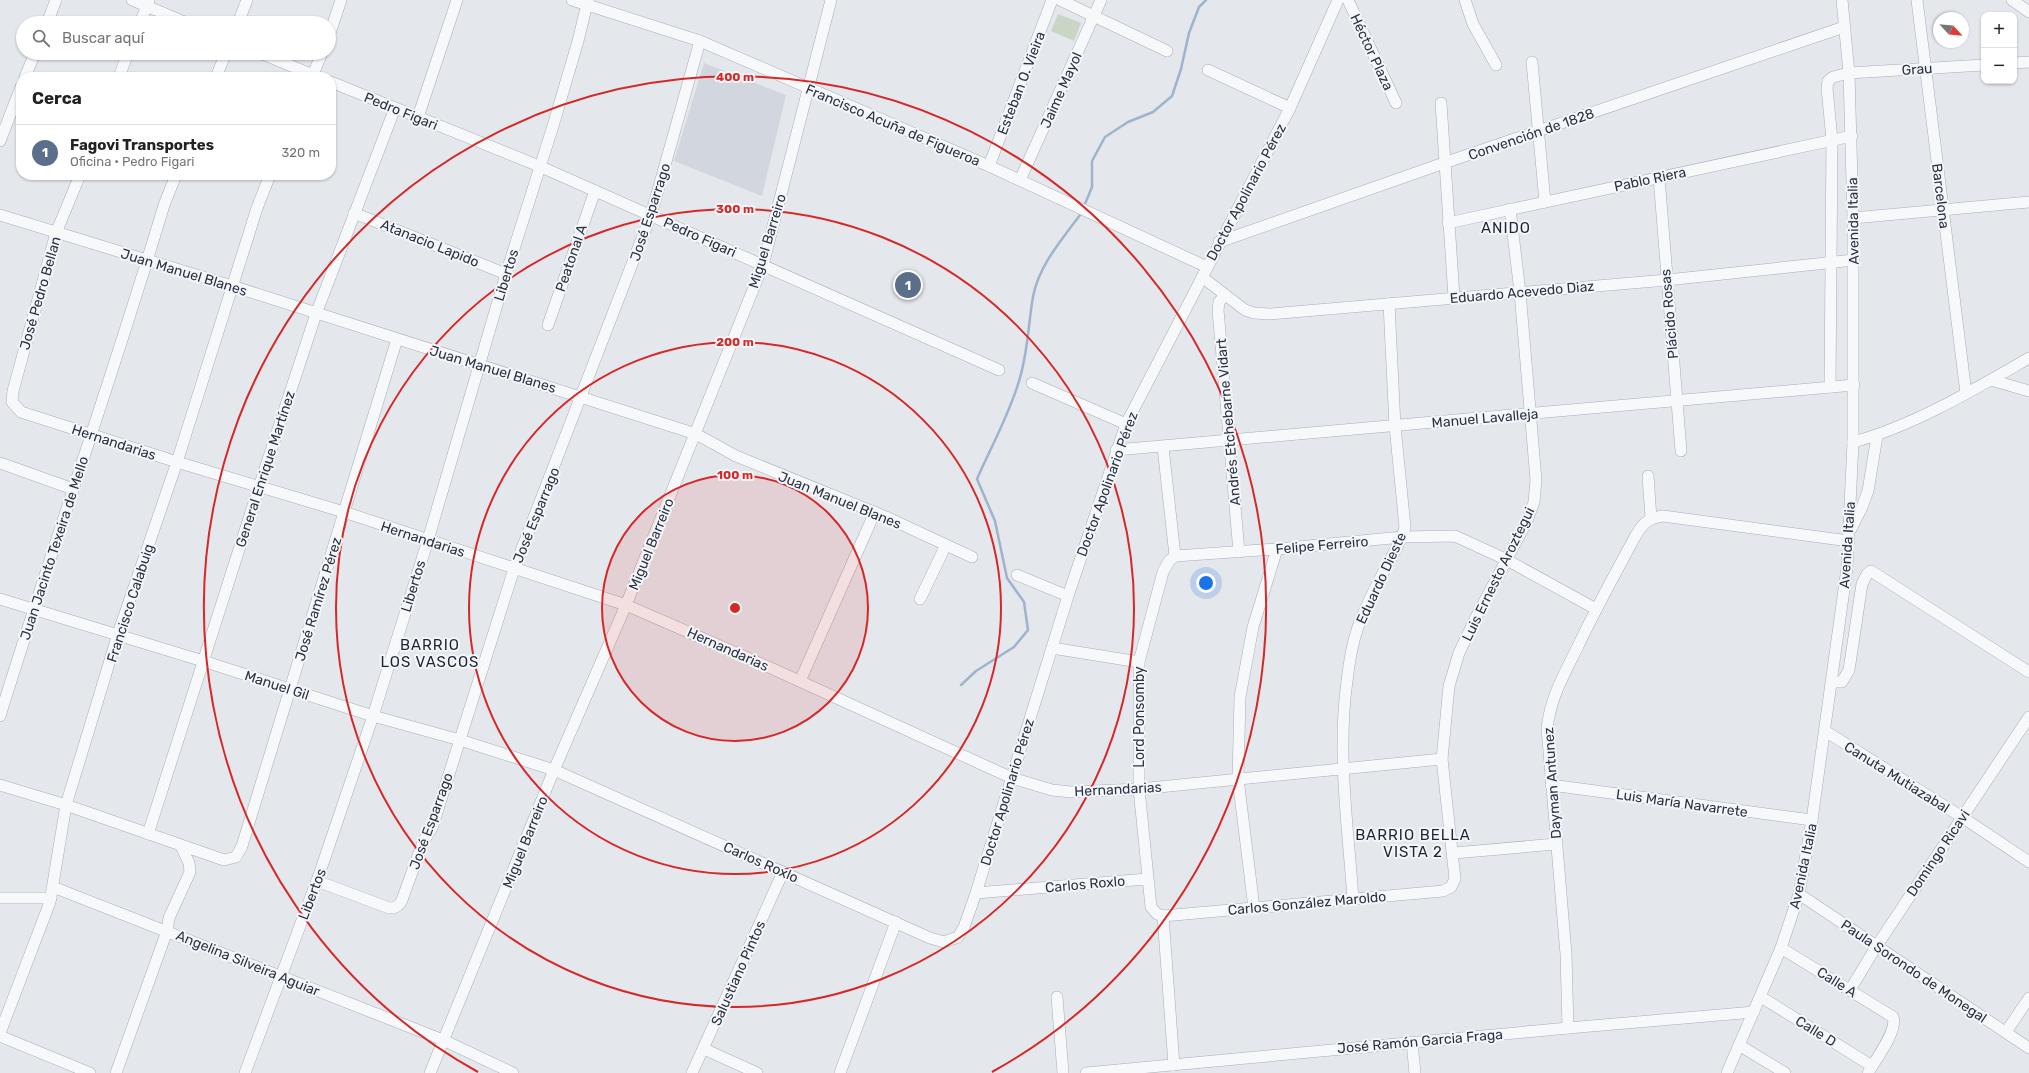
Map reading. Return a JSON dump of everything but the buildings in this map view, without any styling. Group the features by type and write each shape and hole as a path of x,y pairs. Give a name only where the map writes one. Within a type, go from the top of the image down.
{"street":[{"path":"50,16 56,0"},
{"path":"132,0 148,3 173,16"},
{"path":"240,16 246,0"},
{"path":"336,16 341,0"},
{"path":"418,117 457,0"},
{"name":"Francisco Acuña de Figueroa","path":"572,0 588,2 700,41 989,166 1207,267"},
{"name":"Miguel Barreiro","path":"430,1073 554,770 626,605 763,265 831,0"},
{"name":"Esteban O. Vieira","path":"989,166 1052,0"},
{"path":"1060,0 1167,51"},
{"name":"Jaime Mayol","path":"1020,180 1101,0"},
{"name":"Héctor Plaza","path":"1347,0 1396,103"},
{"name":"Doctor Apolinario Pérez","path":"964,927 976,893 1068,596 1126,424 1347,0"},
{"path":"1465,0 1473,24 1496,65"},
{"name":"Avenida Italia","path":"1727,1073 1781,948 1799,894 1812,820 1832,682 1849,536 1854,385 1854,218 1849,74 1842,0"},
{"name":"Barcelona","path":"1917,0 1966,393"},
{"path":"2012,0 2028,10"},
{"name":"Libertos","path":"245,1073 280,976 317,881 373,716 428,540 506,274 557,112 588,2"},
{"path":"143,16 148,3"},
{"name":"Convención de 1828","path":"1220,242 1444,163 1844,27"},
{"name":"José Esparrago","path":"317,881 389,908 394,908 399,905 424,842 432,828 514,569 582,397 651,215 700,41"},
{"path":"27,72 32,60"},
{"path":"121,72 125,60"},
{"path":"218,72 223,60"},
{"path":"277,60 305,72"},
{"path":"316,72 320,60"},
{"path":"1532,62 1545,202"},
{"path":"2017,63 2029,62"},
{"name":"Grau","path":"1830,387 1832,140 1826,88 1828,81 1833,77 1849,74 1981,65"},
{"path":"1208,70 1290,108"},
{"name":"Pedro Figari","path":"336,84 539,166 999,370"},
{"path":"0,141 16,100"},
{"path":"1441,103 1454,297"},
{"name":"General Enrique Martínez","path":"148,834 316,314 395,108"},
{"name":"Pablo Riera","path":"1448,223 1852,136"},
{"name":"Plácido Rosas","path":"1659,177 1681,452"},
{"name":"José Pedro Bellan","path":"21,412 12,402 13,391 56,233 78,180"},
{"name":"Juan Jacinto Texeira de Mello","path":"0,716 164,205 174,180"},
{"name":"Francisco Calabuig","path":"0,1035 52,892 66,805 118,634 177,462 256,208 268,180"},
{"name":"Peatonal A","path":"548,325 594,191"},
{"path":"1854,218 2029,202"},
{"name":"Luis Ernesto Aroztegui","path":"1451,888 1455,879 1454,853 1442,759 1450,686 1459,653 1506,559 1526,523 1534,502 1536,480 1520,292 1510,210"},
{"name":"Atanacio Lapido","path":"354,213 506,274"},
{"name":"Juan Manuel Blanes","path":"0,215 232,286 696,434 736,456 875,512 972,557"},
{"name":"Eduardo Acevedo Diaz","path":"1202,277 1239,306 1254,313 1269,314 1667,280 1854,260"},
{"name":"Andrés Etchebarne Vidart","path":"1224,295 1219,302 1218,310 1240,552"},
{"name":"Eduardo Dieste","path":"1353,899 1343,768 1342,731 1349,661 1358,628 1370,598 1402,537 1405,527 1395,426 1389,304"},
{"name":"José Ramírez Pérez","path":"182,846 224,860 236,857 242,846 398,339"},
{"path":"1853,442 1877,436 1966,393 2029,358"},
{"path":"1991,380 2029,391"},
{"path":"1032,383 1126,424"},
{"name":"Manuel Lavalleja","path":"1116,450 1854,385"},
{"name":"Hernandarias","path":"21,412 177,462 344,512 626,605 800,681 1012,778 1052,790 1071,792 1139,789 1442,759"},
{"path":"1648,476 1651,518 1663,516 1849,536 1868,491 1877,436"},
{"path":"1163,447 1175,556"},
{"path":"0,463 73,489"},
{"path":"800,681 875,512"},
{"name":"Dayman Antunez","path":"1568,1028 1566,954 1547,728 1550,707 1556,690 1596,608 1642,525 1651,518"},
{"name":"Felipe Ferreiro","path":"1175,556 1277,549 1402,537 1455,536 1506,559 1596,608"},
{"path":"920,599 946,545"},
{"path":"1254,908 1238,779 1240,697 1253,627 1277,549"},
{"name":"Lord Ponsomby","path":"1163,916 1157,914 1151,907 1147,879 1139,789 1139,662 1163,572 1169,561 1175,556"},
{"path":"1832,682 1842,682 1849,670 1862,584 1866,574 1871,571 2029,672"},
{"path":"1017,575 1068,596"},
{"name":"Manuel Gil","path":"0,599 118,634 373,716 460,740 554,770"},
{"path":"1052,648 1139,662"},
{"name":"Domingo Ricavi","path":"1850,990 1876,946 2029,717"},
{"name":"Canuta Mutiazabal","path":"1825,732 1962,817 2029,862"},
{"name":"Carlos Roxlo","path":"554,770 930,938 944,942 958,937 964,927"},
{"name":"Luis María Navarrete","path":"1551,785 1812,820"},
{"path":"0,786 66,805 182,846 189,863 190,872 170,918 167,931 116,1073"},
{"path":"1454,853 1556,844"},
{"name":"Salustiano Pintos","path":"692,1073 783,872"},
{"name":"Carlos Roxlo","path":"976,893 1147,879"},
{"name":"Carlos González Maroldo","path":"1163,916 1443,891 1451,888"},
{"name":"Angelina Silveira Aguiar","path":"0,898 52,892 167,931 443,1040 513,1073"},
{"name":"Paula Sorondo de Monegal","path":"1799,894 2029,1048"},
{"path":"1163,916 1174,1064"},
{"path":"840,1073 896,922"},
{"name":"Calle A","path":"1781,948 1892,1017 1895,1023 1892,1032 1870,1069"},
{"path":"1057,997 1064,1073"},
{"name":"Calle D","path":"1761,997 1870,1069"},
{"path":"2006,1032 2029,998"},
{"name":"José Ramón Garcia Fraga","path":"1086,1073 1412,1042 1754,1012"},
{"path":"0,1035 90,1073"},
{"path":"1412,1042 1415,1073"},
{"path":"1739,1045 1785,1073"},
{"path":"704,1049 757,1073"}],"shaded area":[{"path":"704,63 786,95 762,196 674,161"}],"green space":[{"path":"1058,14 1081,23 1074,41 1051,31"}],"waterway":[{"path":"1085,204 1092,187 1092,161 1105,137 1128,122 1153,112 1172,96 1181,69 1189,33 1199,7 1206,0"},
{"path":"961,685 976,671 1014,647 1028,630 1024,602 1007,578 995,521 977,479 1015,394 1026,350 1033,297 1040,275 1045,264 1080,215"}],"place":[{"name":"Fagovi Transportes","path":"908,285"}],"district":[{"name":"ANIDO","path":"1506,228"},
{"name":"BARRIO LOS VASCOS","path":"430,654"},
{"name":"BARRIO BELLA VISTA 2","path":"1413,844"}]}
